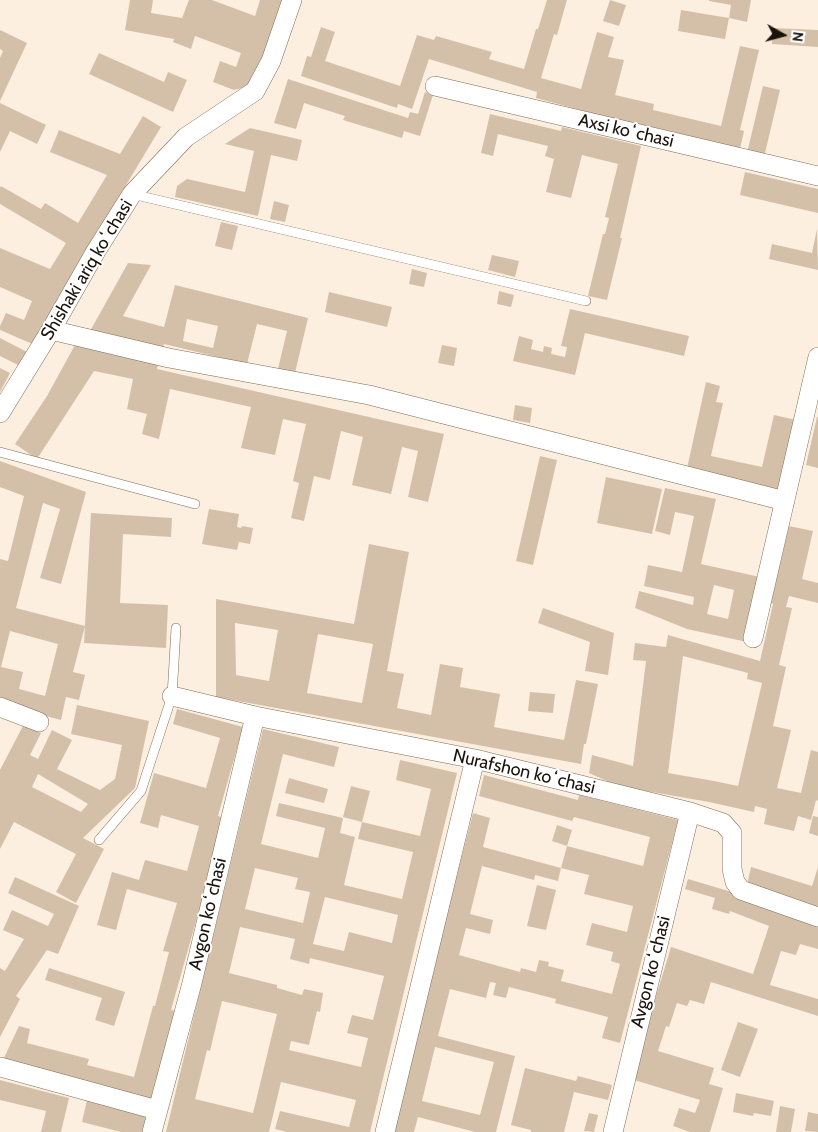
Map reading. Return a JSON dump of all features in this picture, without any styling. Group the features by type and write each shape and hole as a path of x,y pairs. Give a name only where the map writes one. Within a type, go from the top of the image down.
{"street":[{"name":"Shishaki ariq koʻchasi","path":"0,413 132,194 186,137 255,91 271,61 292,0"},
{"name":"Axsi koʻchasi","path":"435,86 818,176"},
{"path":"51,330 169,358 369,395 785,501"},
{"path":"753,638 818,357"},
{"name":"Nurafshon koʻchasi","path":"172,696 255,716 475,759 690,812 723,823 732,833 732,870 735,882 741,890 818,917"},
{"path":"0,708 39,722"},
{"name":"Avgon koʻchasi","path":"152,1132 192,983 255,716"},
{"path":"385,1132 475,759"},
{"name":"Avgon koʻchasi","path":"613,1132 690,812"},
{"path":"0,1067 157,1110"}],"lane":[{"path":"132,194 586,301"},
{"path":"0,452 195,504"},
{"path":"99,840 141,791 172,696 176,628"}],"building":[{"path":"130,0 153,0 151,13 182,18 189,0 212,0 255,16 260,0 285,0 254,85 234,90 213,82 220,61 236,67 241,53 195,36 191,49 173,42 174,39 125,30"},
{"path":"547,0 567,0 557,35 554,34 541,78 581,89 597,32 614,37 608,57 624,60 615,95 654,104 653,110 721,126 740,46 759,50 740,130 744,131 739,153 536,98 537,92 429,59 412,109 398,104 397,108 301,76 307,56 311,57 321,27 335,32 325,61 400,86 417,35 434,40 436,36 492,52 489,59 524,69"},
{"path":"610,0 626,5 619,26 603,21"},
{"path":"709,0 751,0 747,22 729,18 731,5"},
{"path":"681,10 729,18 725,39 678,31"},
{"path":"773,28 818,30 818,47 772,44"},
{"path":"0,30 27,43 0,101 0,58 3,51 0,49"},
{"path":"99,53 164,82 168,72 187,80 173,112 89,74"},
{"path":"288,79 408,118 410,112 418,114 425,92 433,95 420,136 404,131 402,138 343,120 345,116 304,103 296,129 274,123"},
{"path":"763,86 780,90 764,157 747,153"},
{"path":"0,103 46,125 37,144 10,131 0,152"},
{"path":"490,114 561,131 562,127 641,146 607,300 588,296 603,234 605,234 609,218 605,217 618,164 582,155 571,198 546,192 554,159 545,156 548,146 498,134 493,156 481,153"},
{"path":"143,116 161,127 58,298 37,346 0,330 6,313 24,320 32,301 0,287 0,248 50,269 66,243 0,204 1,186 41,209 45,203 78,223 107,175 50,152 59,130 120,154"},
{"path":"250,128 302,140 297,161 271,155 258,216 175,197 177,186 187,179 245,192 254,151 225,144"},
{"path":"745,172 818,189 818,213 740,195"},
{"path":"274,201 289,205 285,222 270,219"},
{"path":"221,222 238,226 232,250 215,246"},
{"path":"817,229 818,270 769,259 772,244 812,253"},
{"path":"492,255 519,261 515,277 488,270"},
{"path":"128,263 151,265 123,316 164,327 175,285 308,318 294,377 277,373 287,331 257,324 247,364 164,344 162,351 89,333","holes":["187,319 218,326 213,348 183,341"]},
{"path":"412,269 427,273 424,287 409,284"},
{"path":"499,291 514,295 511,307 497,304"},
{"path":"329,292 392,307 387,327 325,312"},
{"path":"570,309 689,336 684,356 585,333 575,375 513,361 519,336 533,340 531,349 543,352 544,346 552,348 551,354 565,357 567,347 561,346"},
{"path":"0,338 29,353 22,367 0,356"},
{"path":"75,345 158,364 157,369 444,434 428,502 408,497 418,451 402,447 391,494 352,485 363,437 341,431 330,480 314,476 304,521 291,518 299,483 293,481 306,424 283,419 275,455 241,448 251,407 170,389 159,439 142,434 147,414 127,409 133,379 94,371 37,459 15,444 47,396"},
{"path":"442,345 457,348 454,366 438,363"},
{"path":"0,368 10,373 0,392"},
{"path":"706,382 720,386 716,402 723,403 711,456 762,467 774,415 796,420 779,494 686,473"},
{"path":"515,405 532,408 530,423 513,420"},
{"path":"818,417 818,468 806,465"},
{"path":"540,456 557,460 533,565 516,561"},
{"path":"0,461 86,492 61,584 40,578 60,509 43,503 16,608 85,626 73,672 85,675 79,700 66,697 61,720 0,704 0,559 8,561 24,496 0,487","holes":["10,631 58,644 45,696 19,689 23,672 1,667"]},
{"path":"606,477 662,489 652,534 597,523"},
{"path":"665,488 716,499 701,564 760,577 747,642 687,629 635,608 639,591 693,605 694,597 644,586 648,565 682,572 694,516 675,512 670,535 655,531","holes":["714,585 734,590 728,619 707,614"]},
{"path":"209,509 239,514 237,527 253,528 250,544 239,542 237,550 202,544"},
{"path":"91,513 172,518 171,537 123,534 120,603 168,605 166,648 84,643"},
{"path":"789,526 813,531 802,579 818,583 818,603 789,596 786,607 792,608 779,665 786,667 773,726 791,730 777,788 801,793 811,750 818,752 818,801 816,800 811,820 798,816 794,831 764,824 767,809 755,806 754,812 618,786 589,773 592,755 633,766 646,661 633,660 635,643 666,647 668,635 760,661 773,604 771,603","holes":["683,656 748,673 747,679 762,683 738,786 668,773"]},
{"path":"369,544 409,552 387,671 404,674 397,708 431,715 440,664 463,668 460,687 500,694 494,727 564,740 576,680 598,684 581,764 216,697 216,599 354,624","holes":["235,623 278,630 269,681 236,675","318,634 373,644 362,703 307,693"]},
{"path":"543,608 614,633 608,675 585,671 590,642 538,623"},
{"path":"530,692 555,694 553,713 528,711"},
{"path":"77,705 149,721 135,788 83,838 104,849 76,903 56,892 76,854 14,822 0,849 0,770 24,724 41,733 30,755 38,759 52,730 72,740 57,769 100,790 115,779 122,745 71,734","holes":["38,774 88,804 81,812 32,787"]},
{"path":"177,709 243,727 218,816 225,818 171,1010 176,1011 153,1101 2,1062 19,1026 30,1029 27,1043 89,1059 87,1065 134,1077 169,952 163,951 177,903 127,889 116,930 97,925 112,872 139,880 145,860 187,871 199,826 161,815 158,828 140,823 154,773 206,788 220,738 173,724"},
{"path":"263,729 339,747 334,767 283,754 261,844 318,858 325,828 276,816 279,803 343,818 340,833 355,837 344,885 402,899 413,852 358,839 362,822 420,836 431,789 396,780 400,760 457,773 370,1132 287,1132 275,1129 280,1111 349,1127 356,1100 281,1082 269,1132 166,1132","holes":["255,868 298,878 295,889 310,892 303,923 245,909","325,897 398,915 392,943 349,932 344,951 313,944","240,927 295,939 290,959 309,964 310,958 384,976 373,1020 352,1015 347,1033 368,1038 361,1067 289,1050 291,1041 309,1045 317,1011 320,1012 323,993 304,989 302,995 277,988 277,985 229,973","222,1001 277,1014 253,1113 195,1099 207,1050 210,1051"]},
{"path":"484,775 578,800 579,795 678,820 620,1043 602,1038 608,1017 555,1003 556,999 509,987 506,998 493,995 496,983 490,982 486,998 450,989 438,1036 515,1056 496,1132 475,1132 418,1117 414,1132 391,1132 473,813 490,818 483,847 561,868 567,846 643,866 650,837 574,817 572,821 479,796","holes":["482,866 534,880 535,875 558,881 561,868 589,875 584,894 633,906 627,932 592,923 586,945 613,952 611,961 620,964 612,994 561,981 564,970 548,966 549,962 539,960 536,972 521,968 520,972 459,955 466,928 490,934 493,920 470,914","435,1047 494,1062 480,1115 422,1101"]},
{"path":"289,778 328,789 324,803 285,793"},
{"path":"351,786 370,791 362,822 343,817"},
{"path":"813,816 818,817 818,836 809,833"},
{"path":"557,825 572,830 567,846 552,841"},
{"path":"751,867 812,886 818,867 818,911 747,885"},
{"path":"15,877 79,906 58,954 47,950 16,996 20,999 0,1037 0,968 5,971 24,939 3,930 12,910 48,926 54,914 8,893"},
{"path":"688,879 735,893 792,914 792,918 818,927 818,949 800,944 796,955 781,951 770,985 818,999 818,1016 711,982 704,1004 690,1000 687,1006 677,1003 669,1027 666,1026 658,1051 714,1068 709,1084 723,1088 710,1132 690,1132 673,1126 679,1108 695,1113 700,1100 631,1079 671,947 753,974 769,926 730,911 729,914 712,909 715,898 685,889"},
{"path":"537,885 556,890 546,930 527,926"},
{"path":"49,968 125,992 114,1026 95,1020 102,998 45,980"},
{"path":"738,1022 758,1029 740,1077 721,1070"},
{"path":"525,1068 576,1081 578,1076 612,1085 608,1100 574,1092 564,1132 531,1132 531,1130 511,1125"},
{"path":"0,1080 69,1098 61,1132 41,1132 46,1111 0,1100"},
{"path":"736,1093 774,1101 771,1116 754,1113 753,1116 733,1112"},
{"path":"87,1100 147,1114 143,1132 121,1132 82,1122"},
{"path":"780,1106 795,1109 791,1132 776,1132"},
{"path":"808,1112 818,1114 818,1132 805,1131"},
{"path":"589,1113 598,1115 594,1132 584,1131"}]}
